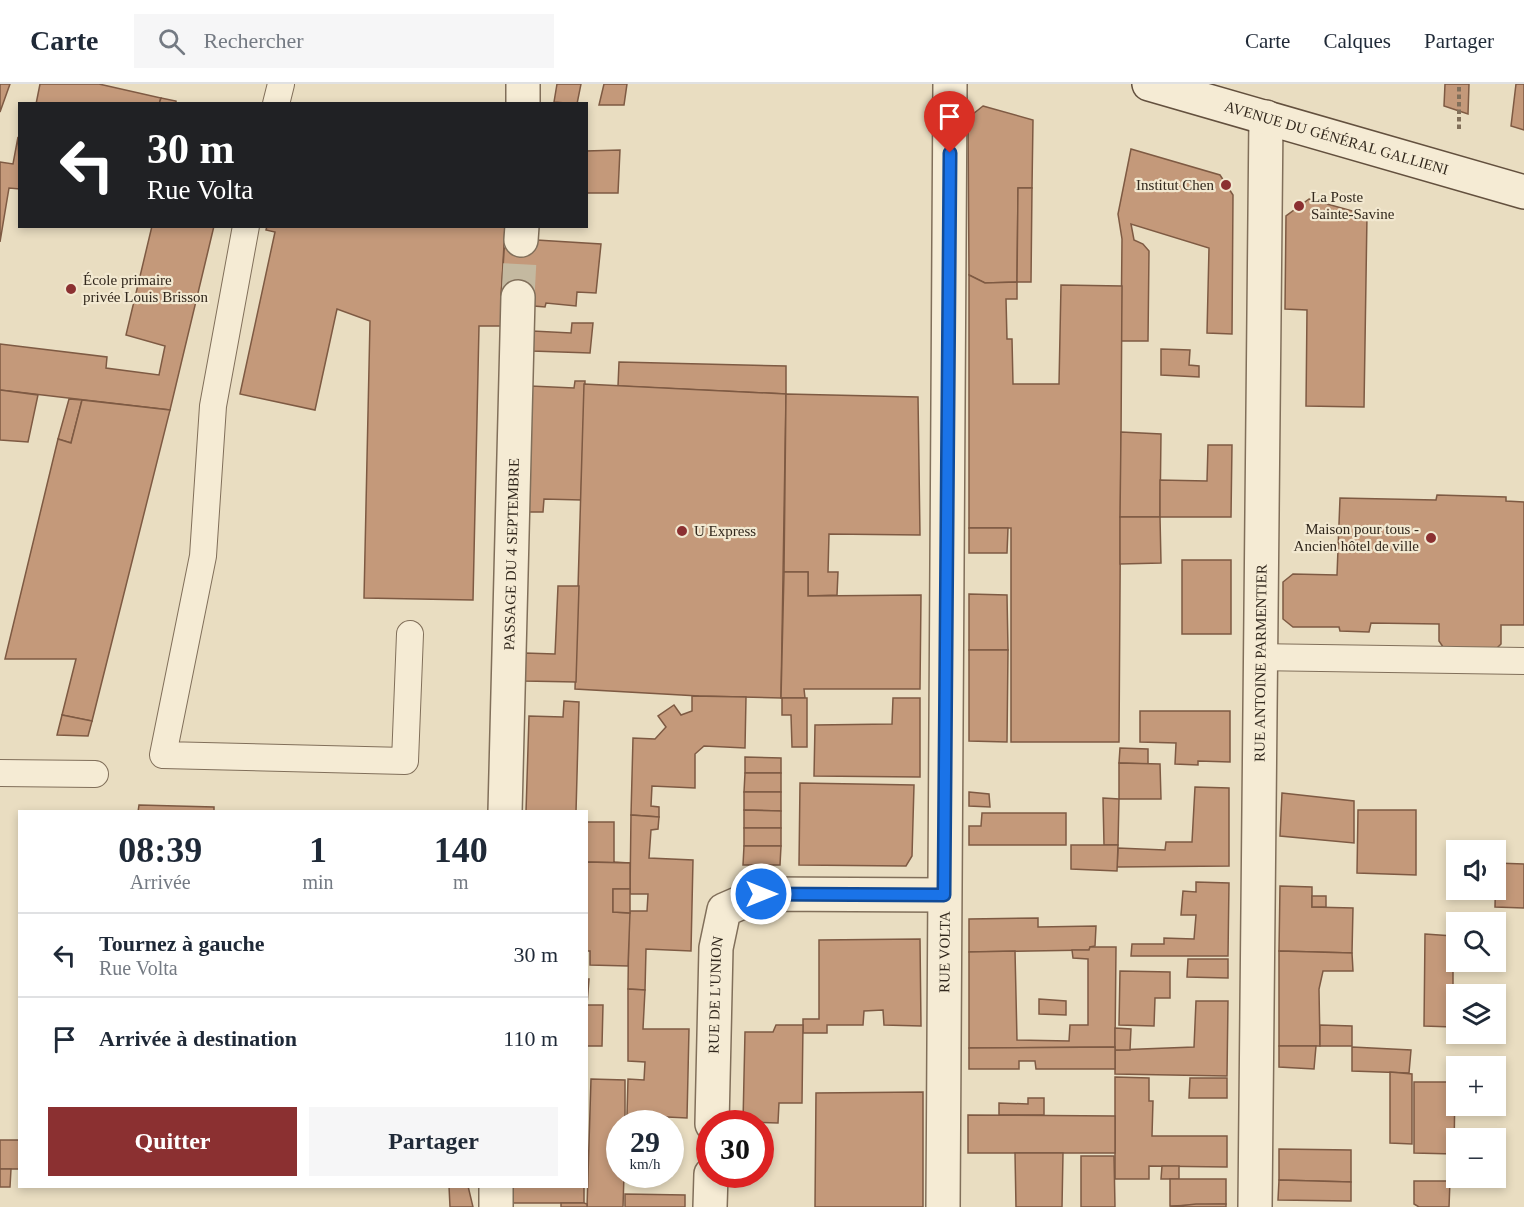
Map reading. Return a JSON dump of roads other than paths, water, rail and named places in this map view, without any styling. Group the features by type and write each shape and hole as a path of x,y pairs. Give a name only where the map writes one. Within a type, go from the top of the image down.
{"street":[{"path":"523,84 523,102"},
{"name":"RUE VOLTA","path":"944,1207 950,84"},
{"name":"AVENUE DU GÉNÉRAL GALLIENI","path":"1149,84 1201,91 1266,117 1524,192"},
{"name":"RUE ANTOINE PARMENTIER","path":"1255,1207 1266,117"},
{"name":"PASSAGE DU 4 SEPTEMBRE","path":"505,810 518,297"},
{"name":"RUE DE L'UNION","path":"712,1110 716,948 724,910 761,894 944,895"},
{"path":"496,1188 496,1207"},
{"path":"710,1207 711,1188"}],"lane":[{"path":"276,102 281,84"},
{"path":"246,228 213,405 203,556 163,755 405,761 410,634"},
{"path":"1260,657 1524,661"},
{"path":"0,773 95,774"}],"tunnel":[{"path":"518,297 521,240"}],"place":[{"name":"Institut Chen","path":"1226,185"},
{"name":"La Poste Sainte-Savine","path":"1299,206"},
{"name":"École primaire privée Louis Brisson","path":"71,289"},
{"name":"U Express","path":"682,531"},
{"name":"Maison pour tous - Ancien hôtel de ville","path":"1431,538"}]}
